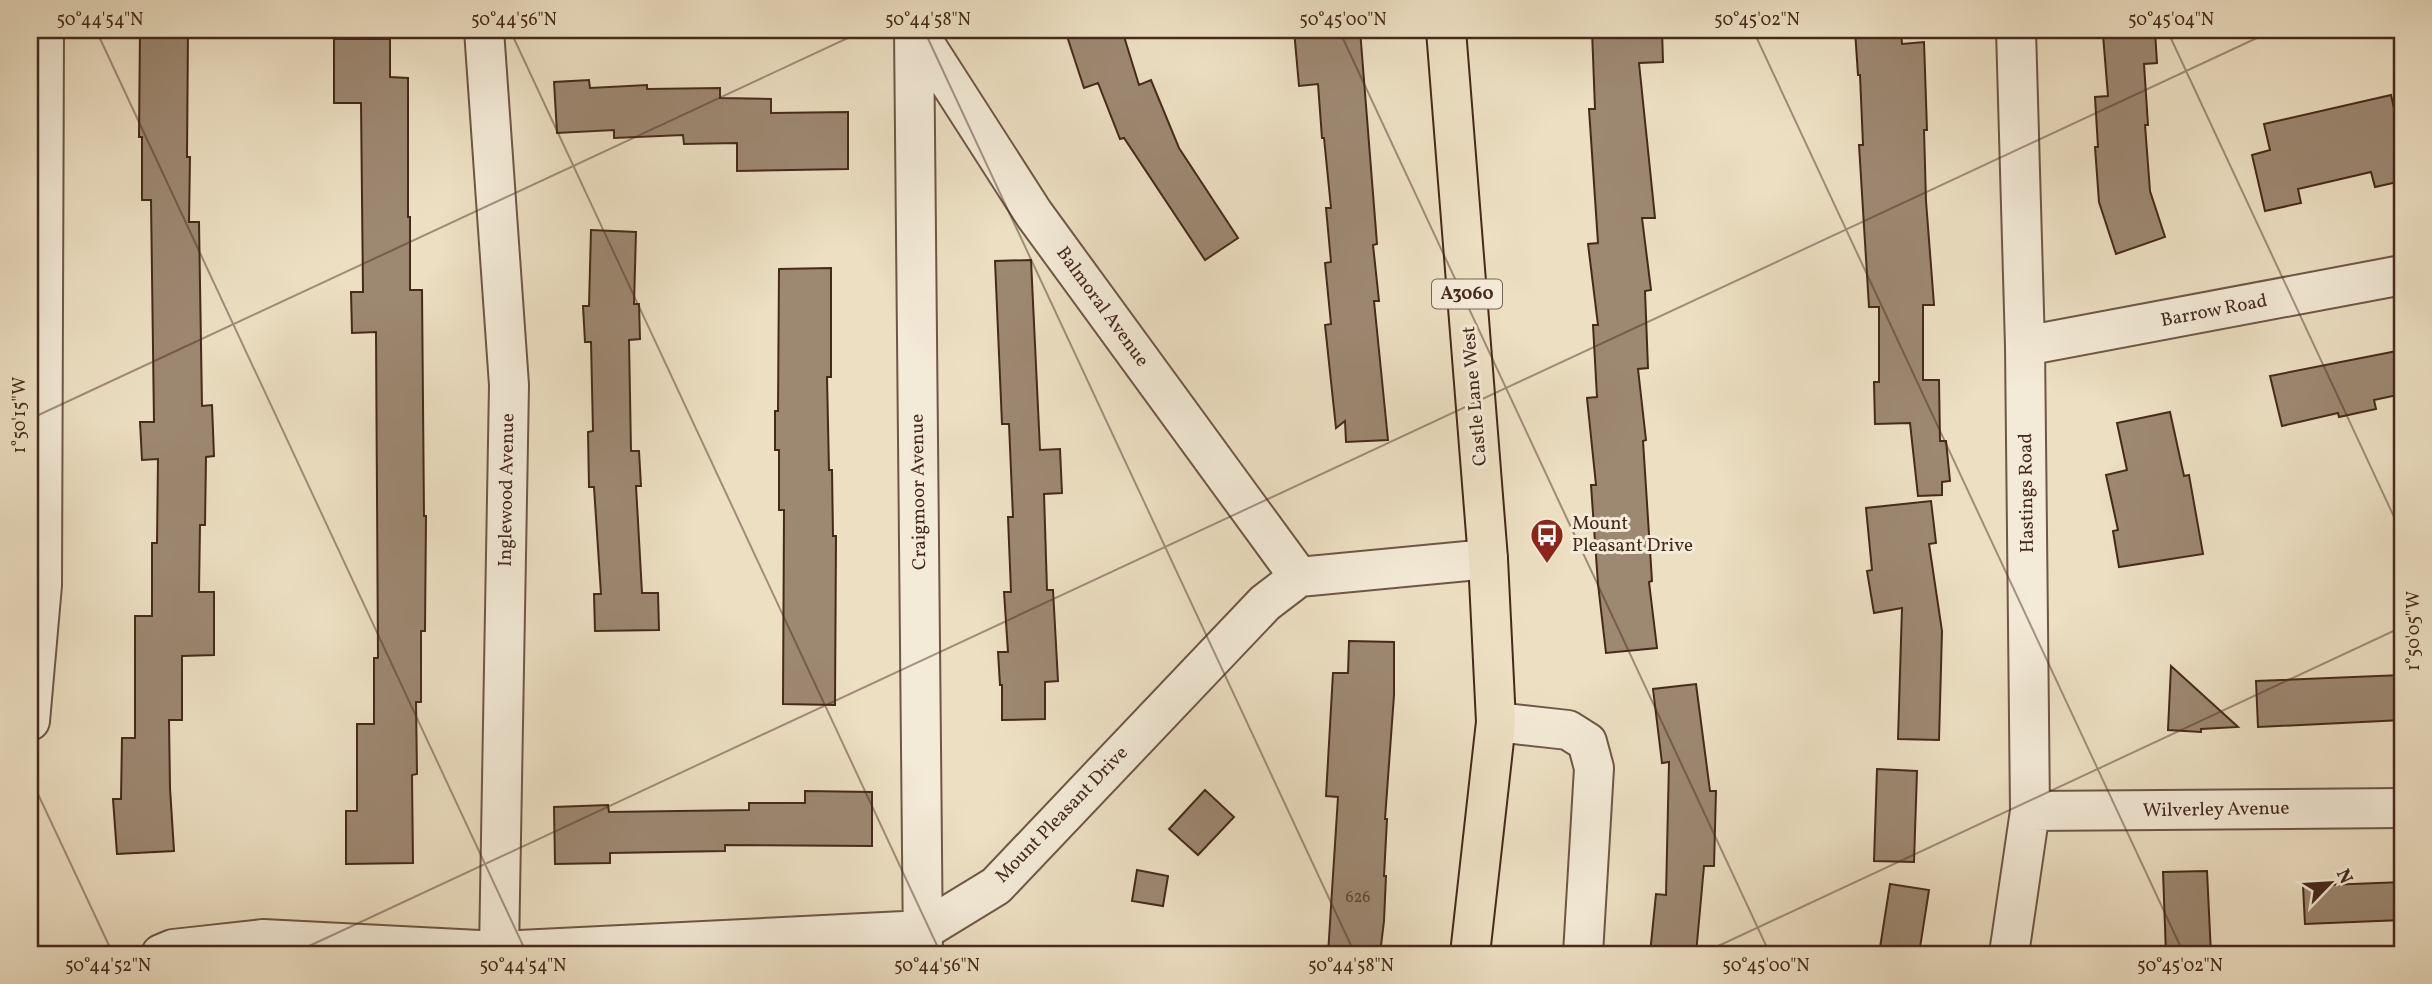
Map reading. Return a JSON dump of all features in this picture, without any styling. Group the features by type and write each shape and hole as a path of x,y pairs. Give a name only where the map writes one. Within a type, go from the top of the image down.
{"main road":[{"name":"Castle Lane West","path":"1446,30 1488,559 1496,722 1470,954"}],"street":[{"path":"30,721 42,585 44,30"},
{"name":"Inglewood Avenue","path":"484,30 509,385 499,951"},
{"name":"Balmoral Avenue","path":"915,30 1034,214 1299,578"},
{"name":"Craigmoor Avenue","path":"915,30 924,942"},
{"name":"Hastings Road","path":"2009,954 2030,811 2025,346 2016,30"},
{"name":"Barrow Road","path":"2025,346 2402,275"},
{"path":"1299,578 1488,559"},
{"name":"Mount Pleasant Drive","path":"161,954 173,949 264,939 499,951 924,942 996,886 1265,603 1299,578"},
{"path":"1496,722 1568,730 1587,742 1594,768 1584,954"},
{"name":"Wilverley Avenue","path":"2030,811 2402,808"}],"building":[{"path":"140,30 188,30 189,222 199,222 202,406 212,405 214,456 206,457 205,525 200,525 199,592 214,592 214,655 182,656 182,720 169,720 174,851 117,854 113,799 121,799 122,738 135,738 135,616 152,616 152,543 157,543 158,459 142,460 140,422 154,422 151,200 142,200 142,137 139,137"},
{"path":"1065,30 1122,30 1139,85 1151,80 1179,148 1238,238 1205,260 1124,138 1120,139 1098,83 1084,88"},
{"path":"1294,30 1360,30 1377,244 1373,245 1379,301 1374,301 1388,440 1346,442 1345,421 1336,428 1325,325 1331,324 1325,263 1331,262 1326,208 1331,208 1324,138 1318,84 1299,86"},
{"path":"1592,30 1662,30 1663,62 1639,63 1655,218 1642,218 1651,290 1645,291 1648,368 1638,369 1646,440 1643,441 1652,581 1649,582 1657,648 1606,653 1598,584 1591,485 1596,485 1587,398 1597,397 1593,325 1598,325 1588,244 1598,243 1589,109 1595,109"},
{"path":"1855,30 1901,30 1902,44 1924,42 1926,201 1934,305 1923,305 1923,380 1939,380 1940,441 1946,441 1950,481 1942,482 1942,495 1918,496 1910,423 1875,424 1874,382 1879,382 1879,307 1869,307 1859,145 1863,145 1860,75"},
{"path":"2155,31 2157,63 2144,64 2148,125 2145,125 2150,191 2165,237 2116,254 2099,202 2095,147 2098,147 2095,97 2108,96 2103,35"},
{"path":"334,39 390,39 390,77 408,78 410,290 422,290 426,516 425,631 421,631 421,702 416,702 417,774 412,775 413,863 346,864 346,811 357,811 357,724 374,724 374,658 378,658 376,332 352,333 351,292 363,292 361,103 334,103"},
{"path":"589,80 590,88 647,85 647,89 720,88 720,98 771,99 771,113 848,112 848,169 737,171 737,143 684,144 683,135 614,138 614,130 557,133 554,82"},
{"path":"2391,95 2402,143 2402,181 2375,187 2371,172 2298,189 2301,203 2265,211 2252,155 2270,150 2264,124"},
{"path":"591,230 636,232 634,304 639,304 640,339 629,340 631,451 639,451 641,486 636,486 642,593 658,593 659,630 595,631 594,594 601,594 594,487 589,487 588,432 593,431 591,342 585,342 583,306 589,306"},
{"path":"1031,260 1040,450 1060,449 1062,493 1044,494 1047,590 1053,590 1058,681 1045,682 1045,719 1002,720 998,652 1008,652 1004,592 1011,592 1008,517 1013,517 1009,424 1002,424 995,261"},
{"path":"831,268 831,377 827,377 829,470 832,470 833,536 836,536 835,705 783,704 784,510 779,510 779,450 775,450 775,411 778,411 779,269"},
{"path":"2402,350 2402,394 2374,400 2376,409 2339,417 2338,413 2282,426 2270,376"},
{"path":"2170,412 2184,476 2189,475 2203,554 2119,567 2113,531 2118,530 2106,475 2127,470 2117,423"},
{"path":"1931,501 1936,543 1929,544 1942,631 1939,740 1898,739 1902,608 1874,613 1867,571 1872,570 1866,508"},
{"path":"1349,641 1394,642 1394,695 1385,819 1384,921 1380,954 1328,954 1338,797 1326,796 1333,673 1348,673"},
{"path":"2171,666 2238,727 2201,729 2201,732 2168,730"},
{"path":"2402,675 2402,720 2258,727 2256,681"},
{"path":"1696,684 1710,791 1716,791 1714,866 1704,866 1696,954 1650,954 1656,894 1666,895 1669,762 1662,763 1653,689"},
{"path":"1877,769 1917,771 1914,862 1874,861"},
{"path":"1205,790 1234,817 1198,855 1169,829"},
{"path":"805,791 872,792 872,846 725,845 725,851 610,853 610,863 555,864 554,807 608,805 609,812 749,810 749,803 805,803"},
{"path":"1137,870 1168,876 1163,906 1132,901"},
{"path":"2207,871 2211,954 2166,954 2163,872"},
{"path":"2402,882 2402,920 2305,924 2303,886"},
{"path":"1890,884 1929,890 1919,954 1879,954"}],"place":[{"name":"Mount Pleasant Drive","path":"1547,565"}]}
